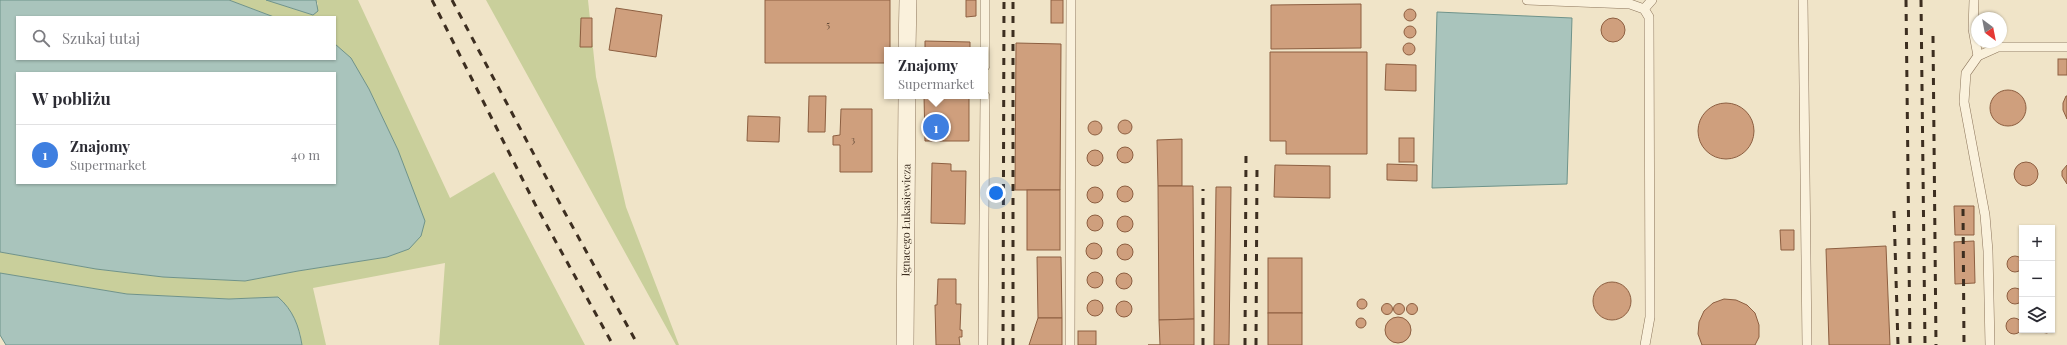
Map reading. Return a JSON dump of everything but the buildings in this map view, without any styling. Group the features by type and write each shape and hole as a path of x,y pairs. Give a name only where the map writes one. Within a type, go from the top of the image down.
{"street":[{"path":"907,47 908,0"},
{"name":"Ignacego Łukasiewicza","path":"905,345 907,99"}],"lane":[{"path":"985,47 986,0"},
{"path":"1070,345 1071,0"},
{"path":"1527,0 1630,4 1644,9 1649,17 1650,317 1645,345"},
{"path":"1644,9 1652,0"},
{"path":"1803,0 1807,345"},
{"path":"1974,0 1973,29 1978,56"},
{"path":"1990,345 1988,250 1985,215 1964,102 1966,73 1978,56 1998,47 2067,47"},
{"path":"983,345 985,99"}],"green space":[{"path":"229,0 266,0 313,15 318,4 316,0 358,0 450,198 494,172 585,345 439,345 445,263 313,288 326,345 302,345 300,333 278,297 229,299 127,294 0,273 0,252 96,269 163,277 245,281 387,257 409,249 398,150 369,89 351,59 336,45 336,16 271,16"},
{"path":"486,0 588,0 596,77 626,207 679,345 676,345"}],"water":[{"path":"0,0 229,0 271,16 16,16 16,60 336,60 336,45 351,58 369,89 398,150 425,221 421,236 409,249 387,257 245,281 163,277 96,269 0,252"},
{"path":"266,0 316,0 318,11 313,15"},
{"path":"1437,12 1572,18 1567,184 1432,188"},
{"path":"0,273 127,294 229,299 278,297 288,307 294,319 299,331 302,345 6,345 0,335"}],"railway":[{"path":"432,0 535,204 613,345"},
{"path":"452,0 565,213 638,345"},
{"path":"1003,345 1004,0"},
{"path":"1013,0 1013,345"},
{"path":"1906,0 1910,345"},
{"path":"1921,0 1925,345"},
{"path":"1933,36 1936,345"},
{"path":"1245,345 1246,153"},
{"path":"1256,345 1257,168"},
{"path":"1203,189 1203,345"},
{"path":"1963,209 1964,345"},
{"path":"1894,211 1898,345"}],"place":[{"name":"Znajomy","path":"936,127"}]}
